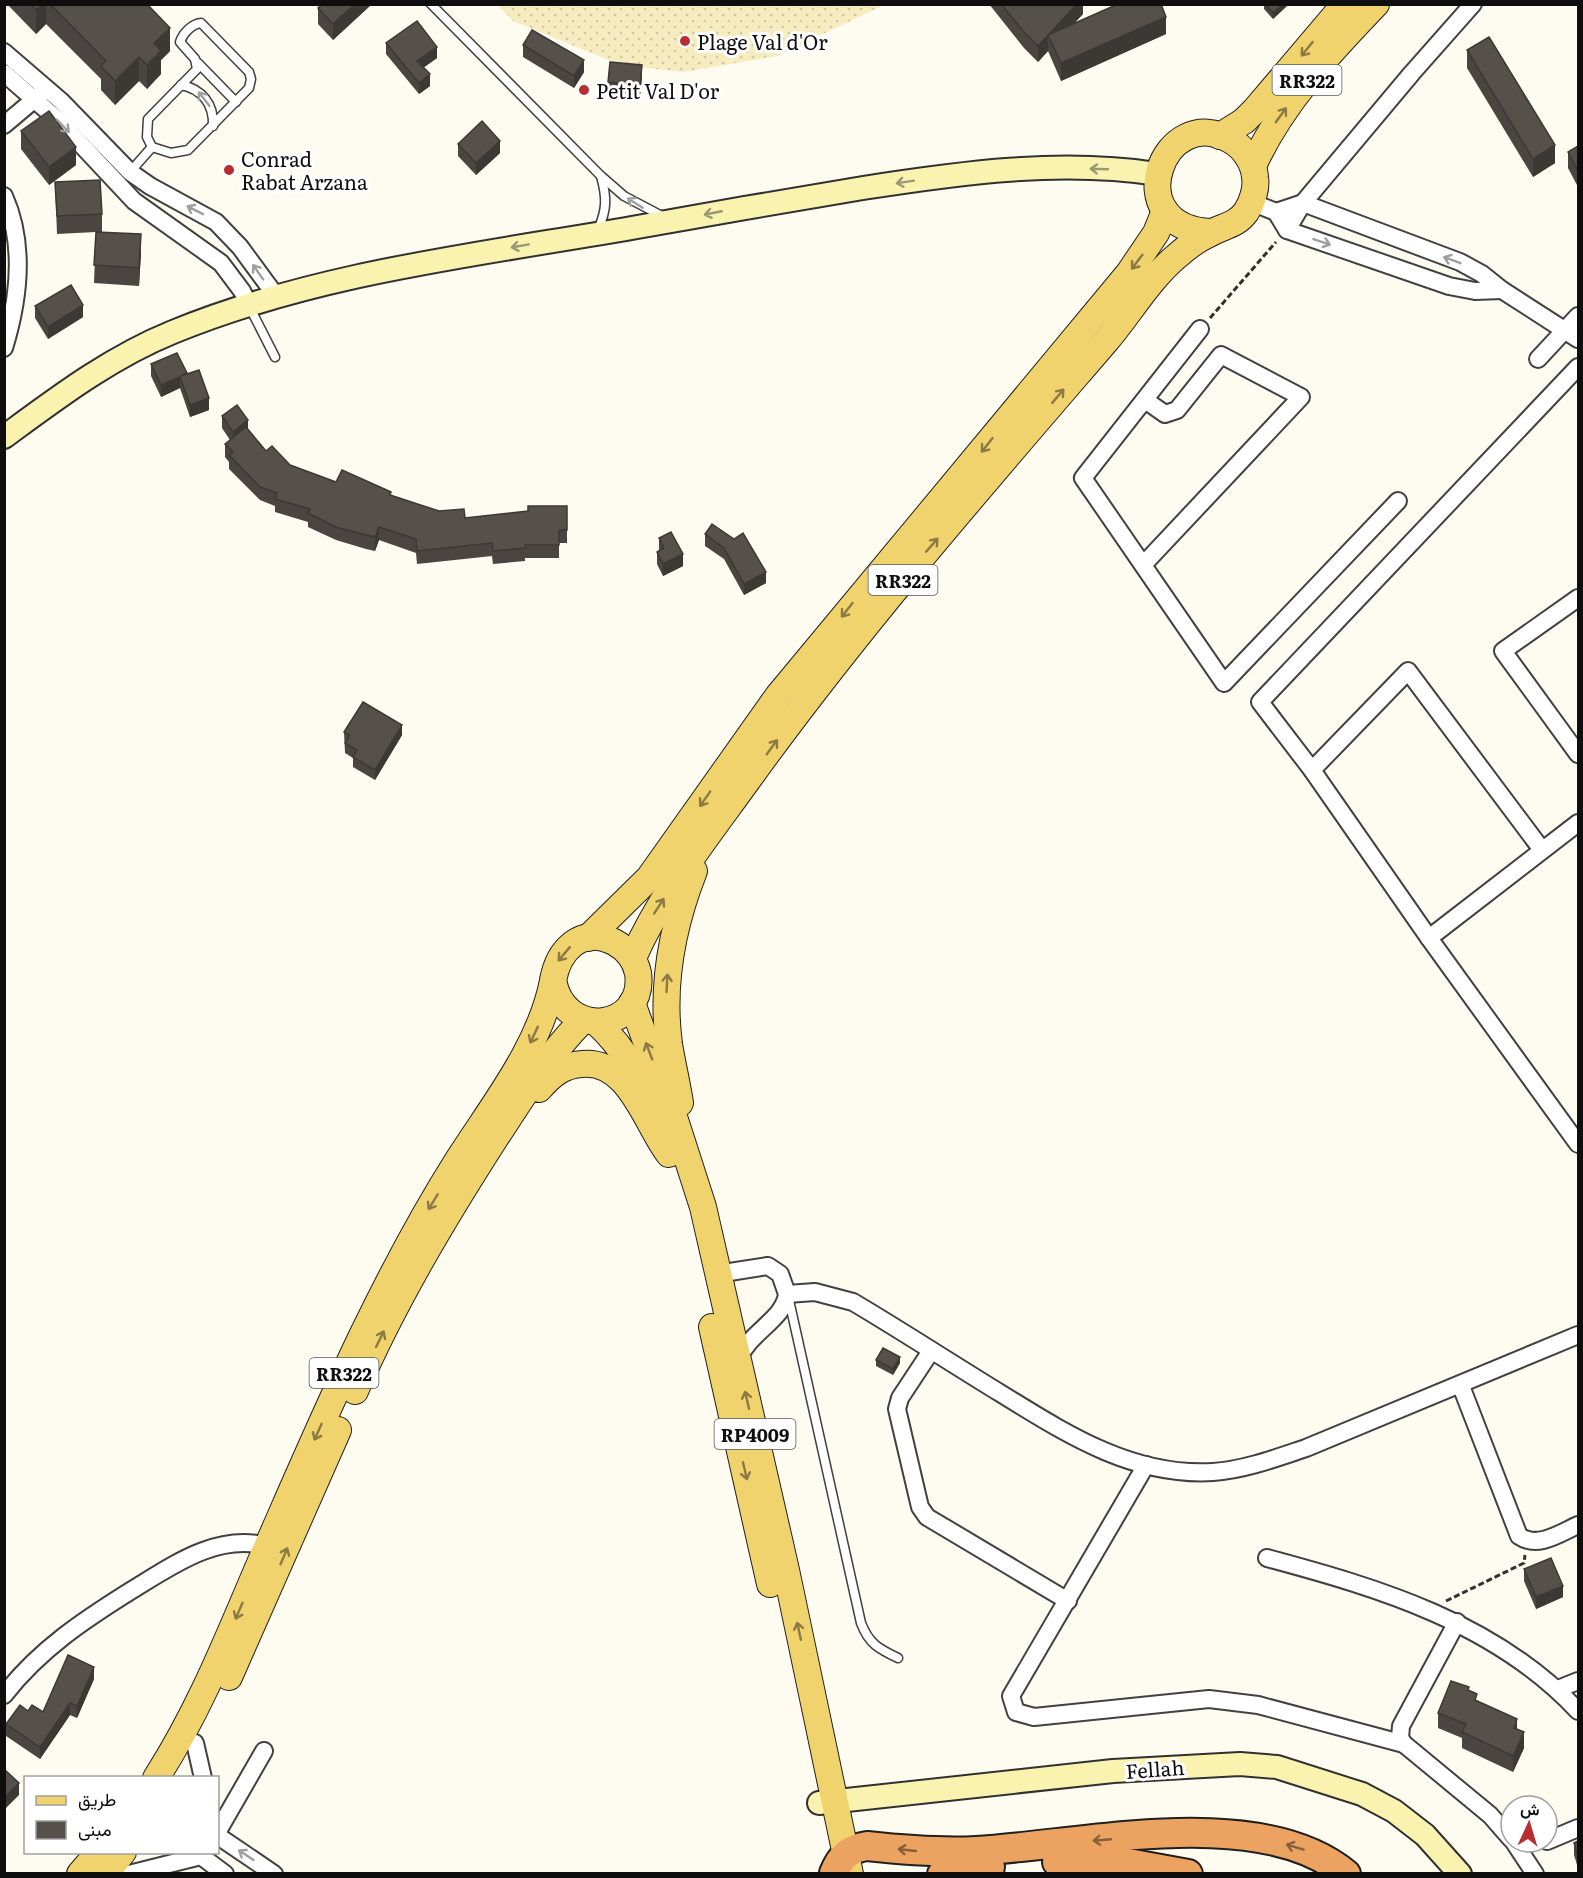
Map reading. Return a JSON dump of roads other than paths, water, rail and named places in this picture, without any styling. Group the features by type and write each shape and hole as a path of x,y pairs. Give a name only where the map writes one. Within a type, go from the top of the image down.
{"highway":[{"path":"840,1862 858,1848 876,1847 926,1852 976,1851 1172,1833 1222,1833 1292,1846 1331,1861 1346,1874"},
{"path":"942,1874 985,1867 1095,1860 1138,1863 1188,1874"}],"main road":[{"name":"RR322","path":"1220,136 1244,121 1345,4"},
{"name":"RR322","path":"633,958 656,911 798,710 909,573 1108,338 1160,273 1178,255 1210,232 1234,224 1246,211 1251,202 1256,177 1253,166 1272,126 1299,90 1376,4"},
{"path":"1210,232 1185,228 1165,211 1159,200 1157,174 1167,153 1185,138 1208,134 1220,136 1240,147 1253,166"},
{"path":"4,438 106,366 169,333 249,304 354,277 948,175 1053,167 1128,170 1157,174"},
{"name":"RR322","path":"157,1776 204,1692 267,1546 381,1295 426,1213 534,1038 558,961 563,953 570,946 588,938 649,878 778,696 1129,273 1156,233 1165,211"},
{"path":"676,1149 679,1093 669,1044 666,1006 668,967 675,929 686,892 715,826"},
{"path":"588,938 609,940 618,944 633,958 639,981 632,1003"},
{"path":"553,980 561,1005 571,1015 590,1021"},
{"name":"RR322","path":"176,1776 215,1706 261,1608 357,1385 441,1225 545,1062 590,1021 616,1017 632,1003"},
{"name":"RP4009","path":"632,1003 676,1149 694,1246 827,1802"},
{"name":"RP4009","path":"590,1021 610,1035 636,1073 703,1207 738,1359 840,1862"},
{"path":"493,1141 548,1078 573,1065 587,1063 607,1069 624,1082 676,1149"},
{"name":"Fellah","path":"827,1802 1113,1771 1240,1764 1277,1767 1362,1794 1394,1811 1425,1835 1460,1874"},
{"path":"80,1874 97,1854"},
{"path":"105,1874 121,1854"}],"street":[{"path":"1287,230 1303,203 1473,4"},
{"path":"4,52 41,94 130,172 150,186 216,222 240,247 276,297"},
{"path":"4,73 41,94 58,121 134,201 221,263 249,304"},
{"path":"4,125 41,94"},
{"path":"4,196 13,215 18,255 17,276 4,348"},
{"path":"1251,202 1276,212 1287,230 1449,286 1475,291 1502,290"},
{"path":"1276,212 1303,203 1460,262 1482,274 1502,290 1572,334"},
{"path":"221,263 240,247"},
{"path":"1538,358 1572,334 1578,316"},
{"path":"1200,328 1083,478 1224,683 1398,501"},
{"path":"1143,565 1301,397 1221,355 1177,410 1165,414 1145,400"},
{"path":"1578,367 1260,702 1312,770 1429,938 1578,1144"},
{"path":"1578,598 1503,651 1578,754"},
{"path":"1312,770 1408,671 1542,850"},
{"path":"1429,938 1578,823"},
{"path":"717,1274 768,1266 780,1274 787,1294 779,1314 752,1337 738,1359"},
{"path":"787,1294 814,1292 847,1300 1070,1436 1105,1453 1146,1465 1214,1472 1264,1462 1306,1448 1461,1386 1578,1335"},
{"path":"931,1351 900,1398 897,1409 920,1507 927,1517 1068,1601"},
{"path":"1461,1386 1519,1536 1526,1541 1537,1542 1578,1525"},
{"path":"1146,1465 1011,1696 1016,1712 1034,1717 1209,1699 1258,1705 1404,1744"},
{"path":"4,1695 26,1668 64,1634 171,1566 224,1545 244,1542 267,1546"},
{"path":"1267,1558 1355,1582 1457,1622 1481,1635 1558,1689 1578,1711"},
{"path":"1457,1622 1401,1726 1400,1738 1404,1744 1490,1815 1499,1825"},
{"path":"1558,1689 1578,1680"},
{"path":"195,1743 203,1776"},
{"path":"219,1829 264,1751"},
{"path":"1559,1836 1578,1828"},
{"path":"219,1837 274,1874"},
{"path":"129,1874 202,1854"},
{"path":"188,1874 202,1854"},
{"path":"202,1854 225,1874"},
{"path":"1522,1854 1535,1874"}],"lane":[{"path":"431,4 601,176 624,196 649,211 674,221"},
{"path":"152,147 171,153 184,152 213,126 236,102 249,88 251,79 249,72 204,25 198,23 183,36 180,42 236,102"},
{"path":"152,147 146,131 150,114 195,71 198,63"},
{"path":"181,85 204,96 212,111 213,126"},
{"path":"130,172 152,147"},
{"path":"597,234 605,214 607,199 601,176"},
{"path":"249,304 275,357"},
{"path":"787,1294 861,1623 867,1638 876,1648 898,1658"}],"place":[{"name":"Plage Val d'Or","path":"685,41"},
{"name":"Petit Val D'or","path":"584,90"},
{"name":"Conrad Rabat Arzana","path":"229,170"}]}
